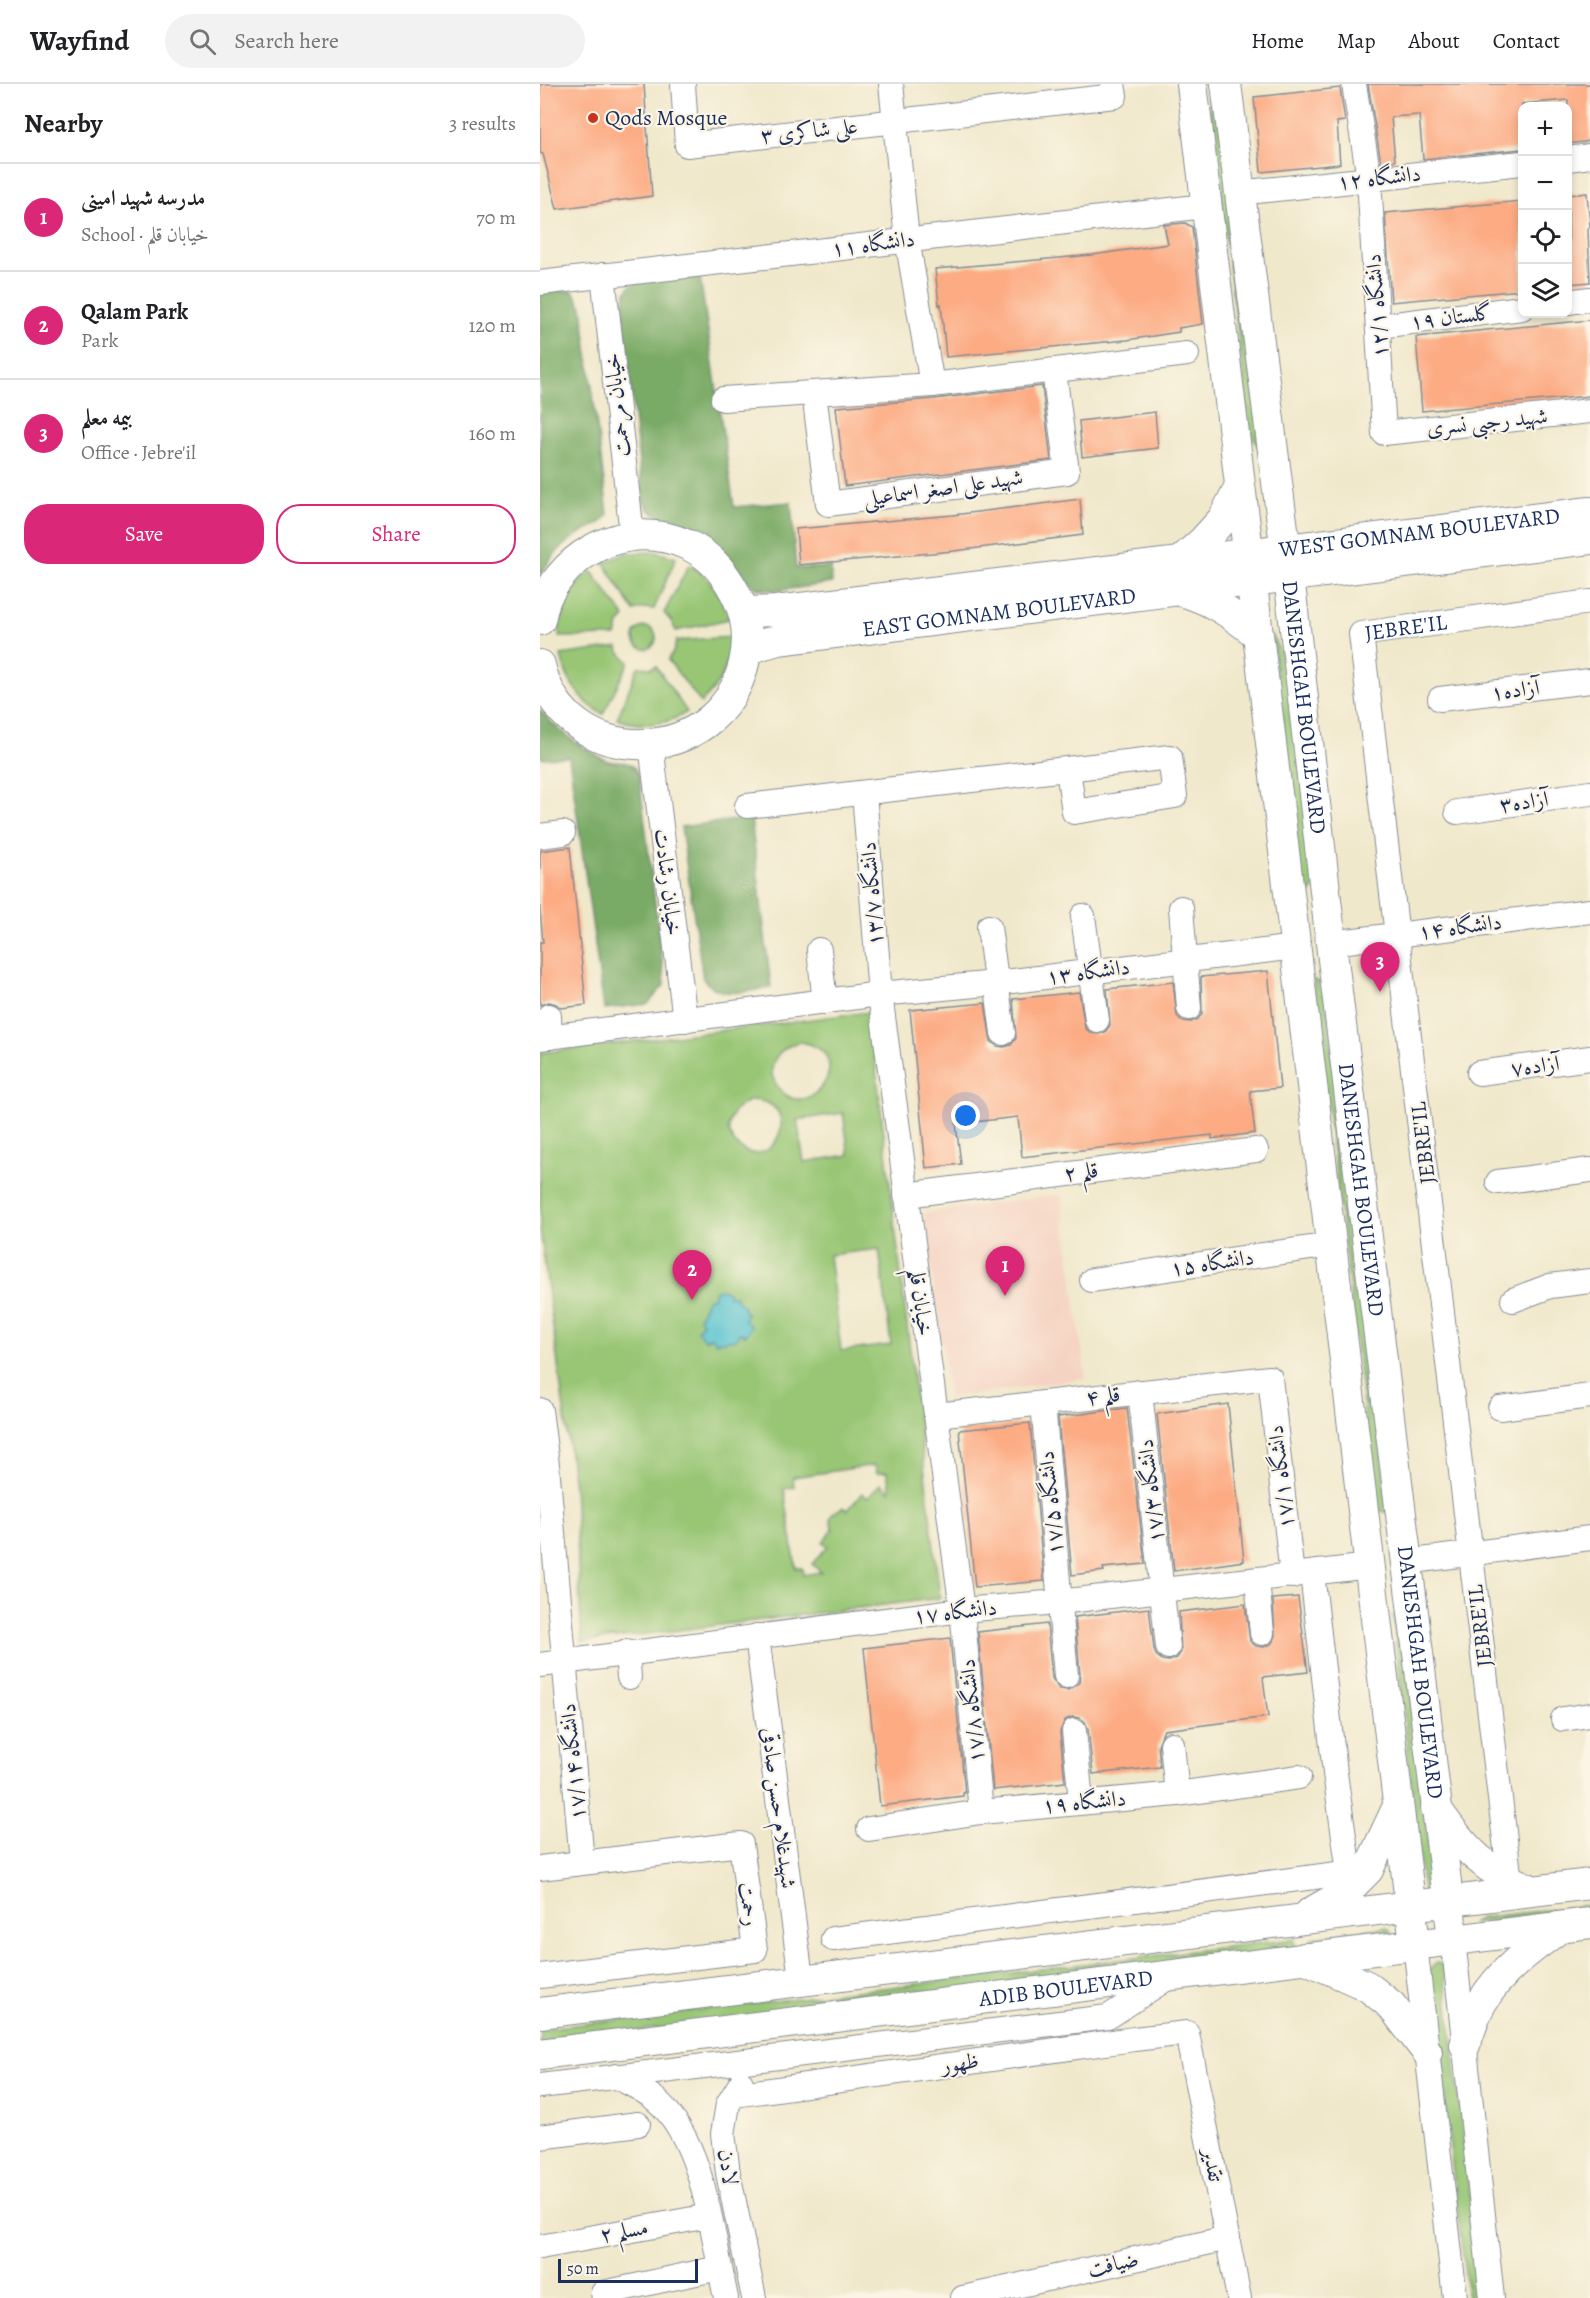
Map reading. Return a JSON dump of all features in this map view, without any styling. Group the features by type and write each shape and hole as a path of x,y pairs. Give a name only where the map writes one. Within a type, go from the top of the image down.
{"main road":[{"name":"DANESHGAH BOULEVARD","path":"1192,84 1415,1944"},
{"name":"DANESHGAH BOULEVARD","path":"1226,84 1238,194 1287,562 1331,943 1453,1939"},
{"path":"1182,560 1223,519 1239,488"},
{"name":"WEST GOMNAM BOULEVARD","path":"1287,562 1590,512"},
{"path":"540,620 547,595 568,566 597,545 632,535 661,537 689,546 713,562 732,585 744,612 747,649 741,677 727,703 706,724 680,738 651,745 624,744 604,738 574,721 555,700 541,672"},
{"name":"WEST GOMNAM BOULEVARD","path":"1249,566 1590,539"},
{"name":"EAST GOMNAM BOULEVARD","path":"744,612 788,610 1182,560 1249,566"},
{"name":"EAST GOMNAM BOULEVARD","path":"747,649 778,640 1178,590 1249,566"},
{"path":"1178,590 1202,597 1224,609 1257,634"},
{"path":"1398,1805 1346,1893 1300,1919 1305,1959 1367,1986 1391,2005 1427,2052"},
{"path":"1436,1808 1450,1829 1472,1854 1490,1870 1521,1886"},
{"name":"ADIB BOULEVARD","path":"540,2013 801,1979 1410,1906 1521,1886 1590,1884"},
{"path":"1465,2045 1482,2002 1502,1975 1525,1953 1576,1924"},
{"name":"ADIB BOULEVARD","path":"540,2054 1576,1924"}],"street":[{"name":"علی شاکری ۳","path":"683,84 687,145 895,122 1114,90"},
{"path":"891,84 907,239 932,385"},
{"name":"دانشگاه ۱۲/۱","path":"1354,84 1369,178 1384,433"},
{"path":"1572,158 1590,156"},
{"name":"دانشگاه ۱۲","path":"1238,194 1518,163"},
{"name":"دانشگاه ۱۱","path":"540,283 1205,206"},
{"name":"خیابان مرحمت","path":"603,275 632,535"},
{"path":"1572,301 1590,299"},
{"name":"گلستان ۱۹","path":"1379,326 1518,309"},
{"path":"723,399 932,385 1187,354"},
{"name":"شهید علی اصغر اسماعیلی","path":"814,393 828,504 1067,472 1054,371"},
{"name":"شهید رجبی نسری","path":"1384,433 1590,411"},
{"name":"JEBRE'IL","path":"1521,1886 1471,1553 1361,634 1590,602"},
{"name":"آزاده۱","path":"1440,699 1590,681"},
{"name":"خیابان رشادت","path":"651,745 685,1020"},
{"path":"747,806 1068,769"},
{"name":"دانشگاه ۱۳/۷","path":"864,793 880,994"},
{"name":"آزاده۳","path":"1457,812 1590,793"},
{"path":"1181,908 1189,1008"},
{"name":"دانشگاه ۱۴","path":"1331,943 1590,911"},
{"path":"1083,916 1097,1020"},
{"path":"989,927 1003,1033"},
{"name":"دانشگاه ۱۳","path":"546,1030 685,1020 880,994 996,983 1296,947"},
{"path":"819,950 825,1002"},
{"name":"خیابان قلم","path":"880,994 962,1610"},
{"name":"آزاده۷","path":"1479,1073 1590,1058"},
{"name":"قلم ۲","path":"906,1195 1256,1150"},
{"path":"1498,1182 1590,1170"},
{"name":"دانشگاه ۱۵","path":"1092,1280 1331,1245"},
{"path":"1512,1300 1550,1286 1590,1281"},
{"name":"قلم ۴","path":"936,1415 1270,1378"},
{"name":"دانشگاه ۱۷/۱","path":"1270,1378 1335,1773 1358,1871"},
{"name":"دانشگاه ۱۷/۳","path":"1140,1392 1168,1647"},
{"path":"1500,1408 1590,1396"},
{"name":"دانشگاه ۱۷/۵","path":"1043,1403 1066,1676"},
{"name":"دانشگاه ۱۷/۱۴","path":"540,1410 552,1664 582,1863"},
{"path":"1406,1562 1590,1538"},
{"name":"دانشگاه ۱۷","path":"552,1664 757,1636 904,1627 962,1610 1059,1602 1370,1566"},
{"path":"1257,1580 1262,1633"},
{"name":"دانشگاه ۱۷/۸","path":"962,1610 981,1812"},
{"name":"شهیدغلام حسن صادقی","path":"757,1636 801,1979"},
{"path":"627,1652 629,1677"},
{"path":"1563,1719 1590,1715"},
{"path":"1074,1731 1081,1802"},
{"path":"1172,1744 1177,1794"},
{"name":"دانشگاه ۱۹","path":"869,1829 981,1812 1177,1794 1299,1777"},
{"name":"رحمت","path":"540,1868 741,1844 755,1950 540,1976"},
{"path":"833,1939 1358,1871"},
{"name":"DANESHGAH BOULEVARD","path":"1453,1939 1492,2298"},
{"name":"DANESHGAH BOULEVARD","path":"1415,1944 1455,2298"},
{"path":"540,2086 1108,2017 1171,1976"},
{"name":"ظهور","path":"734,2095 1134,2038 1187,2033"},
{"name":"تقدیر","path":"1187,2033 1239,2298"},
{"name":"لادن","path":"754,2298 728,2173 723,2134 728,2104 742,2081 778,2057"},
{"name":"لادن","path":"616,2076 656,2100 682,2131 694,2157 726,2298"},
{"path":"540,2137 638,2124"},
{"name":"مسلم ۲","path":"540,2247 709,2216"},
{"name":"ضیافت","path":"963,2298 1228,2238"},
{"path":"604,2298 603,2293 719,2268"}],"shaded area":[{"path":"1061,1194 1086,1378 949,1398 924,1213"}],"green space":[{"path":"1207,84 1218,84 1262,453 1250,431"},
{"path":"700,277 734,507 791,502 796,568 831,567 832,583 776,591 755,588 710,542 675,520 661,517 650,511 643,501 623,310 625,295 629,287 643,281"},
{"path":"540,289 573,291 582,307 608,514 602,522 578,534 564,545 550,560 540,577"},
{"path":"656,552 676,558 654,609 644,608 634,611 604,563 627,553"},
{"path":"689,565 704,575 715,588 729,619 676,631 664,613"},
{"path":"591,571 625,617 619,624 616,636 559,637 561,618 571,592"},
{"path":"645,627 655,634 656,638 649,648 645,649 635,642 634,638 641,628"},
{"path":"1272,634 1293,681 1316,886 1309,894 1300,880"},
{"path":"730,637 729,656 723,673 714,689 701,703 668,660 674,651 676,641"},
{"path":"618,647 619,652 629,662 603,714 581,697 576,690 563,665 561,655"},
{"path":"656,666 687,712 671,720 653,724 635,724 617,719 638,667"},
{"path":"540,710 580,745 606,760 630,764 639,776 665,984 648,1004 604,1009 569,757 540,758"},
{"path":"751,818 771,987 734,993 718,990 703,979 681,827"},
{"path":"1313,979 1324,985 1388,1513 1376,1509"},
{"path":"869,1012 940,1598 582,1642 574,1486 540,1229 540,1053","holes":["799,1042 818,1048 827,1058 829,1071 824,1083 815,1093 803,1099 790,1097 778,1087 772,1072 775,1059 785,1048","752,1100 769,1104 779,1113 781,1125 778,1137 771,1147 760,1153 748,1152 735,1143 729,1130 731,1117 745,1103","843,1113 849,1155 804,1162 797,1120","879,1249 891,1345 841,1351 829,1255","875,1465 877,1473 887,1472 890,1491 880,1484 868,1498 862,1493 848,1510 843,1507 833,1513 830,1519 833,1529 823,1542 828,1546 812,1564 821,1572 803,1575 802,1568 796,1568 784,1489 794,1487 793,1477"]},
{"path":"1393,1615 1402,1621 1434,1889 1423,1892"},
{"path":"1590,1905 1590,1916 1472,1923 1481,1918"},
{"path":"1385,1927 1392,1935 1313,1950 1312,1938"},
{"path":"1294,1939 1296,1952 540,2043 540,2029"},
{"path":"1436,1963 1441,1964 1444,1970 1482,2298 1468,2298 1429,1971"}],"water":[{"path":"722,1289 728,1292 729,1296 736,1296 736,1300 747,1313 744,1320 751,1326 746,1335 740,1333 736,1339 716,1342 711,1337 705,1340 697,1331 702,1323 699,1318 708,1298 713,1298 715,1290"}],"building":[{"name":"Qods Mosque","path":"540,84 644,84 652,196 557,209 543,154 540,153"},
{"path":"1368,84 1590,84 1590,141 1572,143 1572,102 1568,100 1518,102 1518,149 1423,159 1419,115 1391,117 1395,161 1381,162"},
{"path":"1340,88 1345,121 1337,122 1340,164 1261,172 1254,97"},
{"path":"1587,193 1590,227 1588,229 1590,282 1572,284 1572,195"},
{"path":"1518,201 1518,290 1391,302 1385,213"},
{"path":"1185,223 1192,227 1203,324 1179,328 1179,332 1127,340 946,357 935,269 1092,255 1168,244 1164,225"},
{"path":"1590,320 1590,396 1422,411 1416,337"},
{"path":"1042,386 1051,460 845,486 836,407 934,399"},
{"path":"1155,412 1158,448 1082,457 1079,421"},
{"path":"1080,499 1083,535 954,551 799,565 796,529 953,515"},
{"path":"570,847 586,1005 561,1008 549,1002 540,1005 540,942 543,942 540,910 540,851"},
{"path":"1268,971 1280,1088 1250,1091 1255,1133 1212,1139 1212,1135 1022,1157 1018,1117 956,1124 961,1164 926,1168 910,1010 985,1003 991,1041 997,1046 1004,1047 1011,1045 1016,1038 1013,999 1079,992 1085,1028 1091,1033 1098,1034 1105,1032 1110,1025 1107,989 1173,982 1177,1016 1182,1021 1191,1022 1202,1014 1201,977"},
{"path":"1228,1404 1244,1561 1174,1571 1157,1414"},
{"path":"1127,1408 1145,1564 1103,1568 1104,1571 1072,1575 1058,1417"},
{"path":"1030,1423 1044,1581 975,1587 959,1430"},
{"path":"1298,1597 1308,1672 1263,1677 1268,1717 1164,1730 1158,1745 1160,1767 1093,1774 1088,1729 1080,1718 1072,1717 1065,1720 1060,1732 1065,1782 993,1790 978,1632 1047,1624 1052,1678 1059,1689 1068,1690 1079,1683 1080,1675 1075,1617 1149,1608 1156,1655 1162,1660 1169,1661 1177,1658 1181,1652 1179,1612 1245,1604 1250,1641 1256,1646 1264,1647 1271,1644 1275,1638 1273,1599"},
{"path":"950,1638 965,1793 963,1796 880,1806 864,1648"}],"place":[{"name":"Qods Mosque","path":"593,118"},
{"name":"بیمه معلم","path":"1380,992"},
{"name":"مدرسه شهید امینی","path":"1005,1296"},
{"name":"Qalam Park","path":"692,1300"}]}
